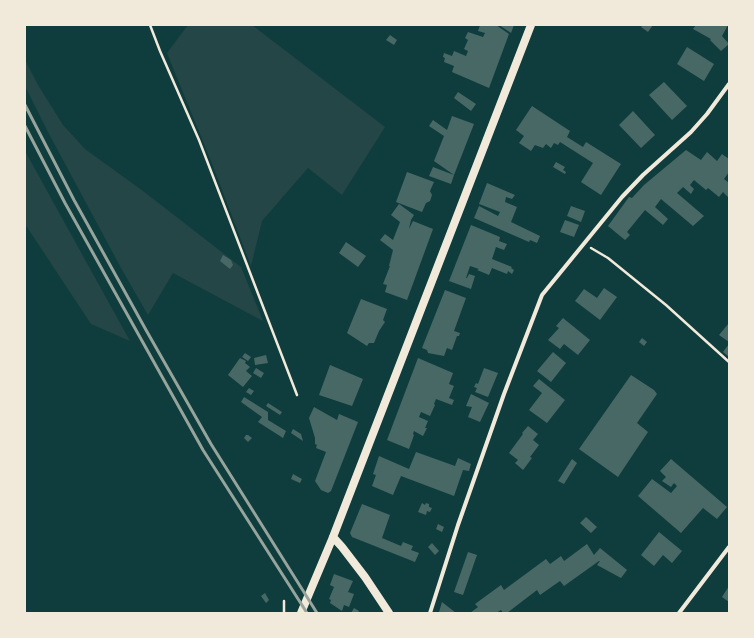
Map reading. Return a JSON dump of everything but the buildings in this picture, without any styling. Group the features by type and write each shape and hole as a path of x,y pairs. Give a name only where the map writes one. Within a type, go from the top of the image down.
{"main road":[{"path":"301,613 333,537 531,25"},
{"path":"333,537 365,577 389,613"}],"street":[{"path":"430,613 458,525 504,394 542,295 622,197 643,175 691,132 707,114 729,84"},
{"path":"679,613 729,547"}],"path":[{"path":"150,25 199,140 298,395"},
{"path":"584,243 608,258 660,300 729,362"},
{"path":"284,601 284,613"}],"shaded area":[{"path":"188,25 252,25 385,127 342,195 308,168 262,221 251,266 211,161 167,53"},
{"path":"25,60 38,85 63,125 85,149 143,191 241,267 263,321 173,273 148,315 121,268 25,86"},
{"path":"25,151 130,341 91,324 25,224"}],"railway":[{"path":"25,105 74,200 211,444 317,613"},
{"path":"25,126 65,203 203,450 307,613"}]}
